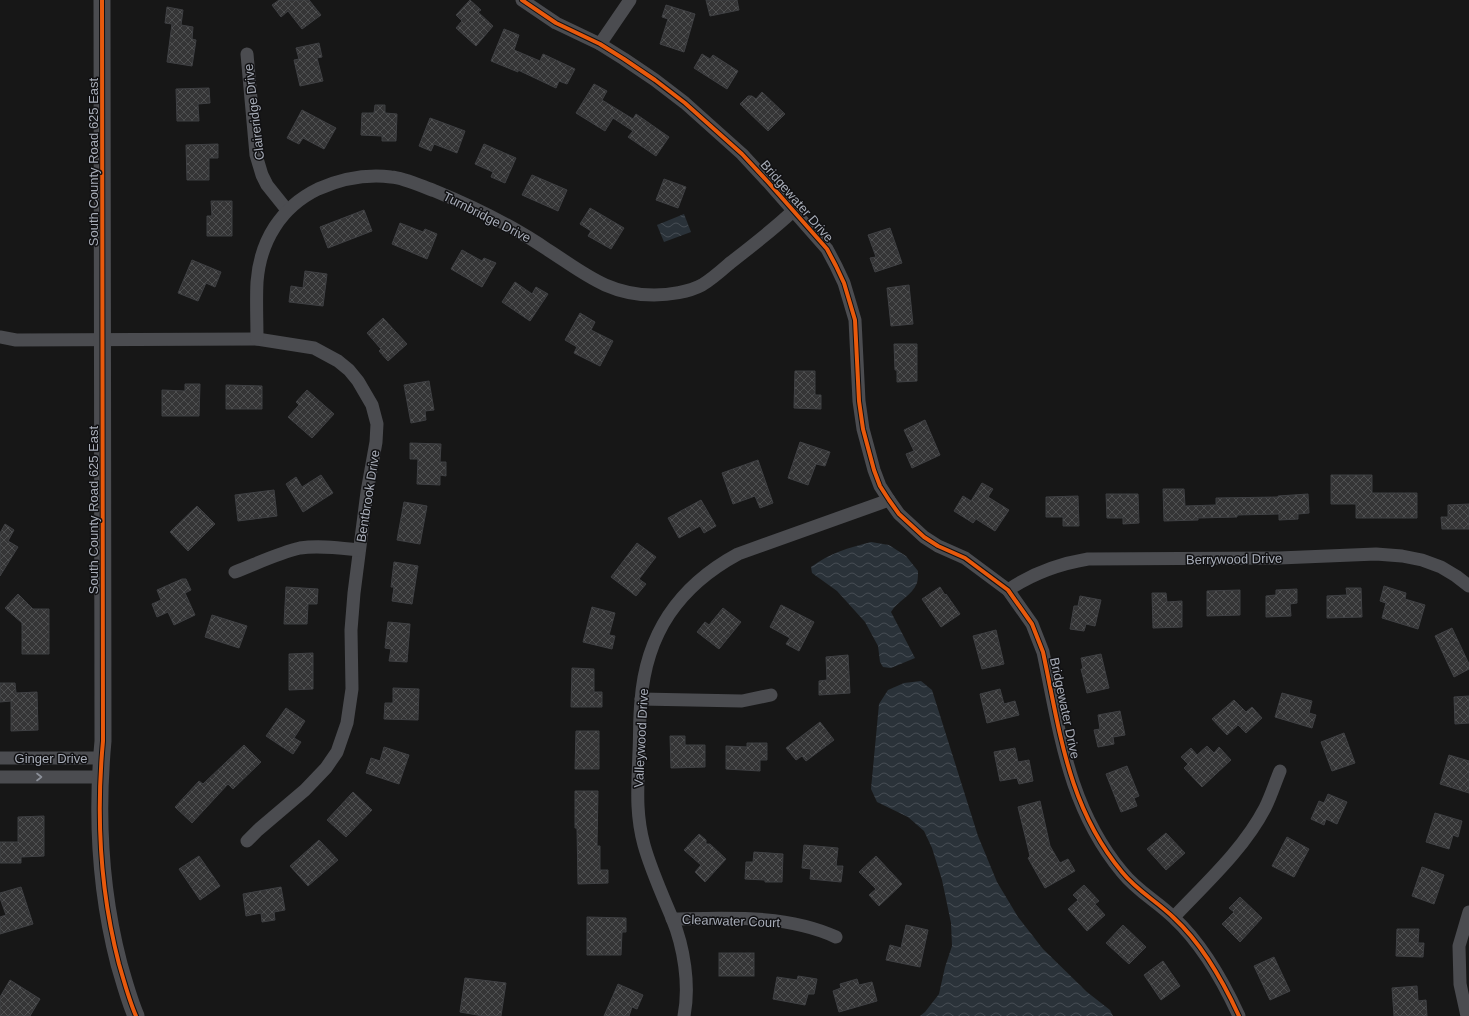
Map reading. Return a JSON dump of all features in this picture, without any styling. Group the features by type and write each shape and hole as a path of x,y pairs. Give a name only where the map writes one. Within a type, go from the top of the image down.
{"street":[{"name":"South County Road 625 East","path":"102,0 104,341 103,742 99,810 100,845 103,879 115,947 136,1016"},
{"name":"Bridgewater Drive","path":"522,0 556,23 600,44 655,80 686,103 715,128 748,160 826,249 836,266 850,301 855,320 859,393 864,429 874,470 889,500 907,522 924,537 938,546 965,558 1008,590 1032,624 1043,652 1067,766 1083,811 1094,832 1121,872 1135,887 1174,918 1191,937 1221,980 1239,1016"},
{"path":"600,44 630,0"},
{"name":"Claireridge Drive","path":"247,54 256,154 262,175 267,185 287,210"},
{"name":"Turnbridge Drive","path":"257,339 257,282 264,250 270,235 287,210 312,192 342,180 374,176 393,177 426,188 489,215 549,250 594,280 623,291 655,295 686,290 703,284 780,223 793,210"},
{"name":"Bentbrook Drive","path":"0,337 16,340 104,341 257,339 314,348 338,361 349,370 366,392 376,418 376,442 359,550 351,630 350,706 348,723 337,752 326,768 305,790 247,841"},
{"name":"Valleywood Drive","path":"684,1016 686,980 678,936 644,846 637,806 641,699 647,668 655,640 660,628 680,598 706,573 738,554 889,500"},
{"path":"235,572 279,554 300,548 318,547 359,550"},
{"name":"Berrywood Drive","path":"1008,590 1038,572 1054,566 1071,562 1105,559 1264,559 1376,554 1402,556 1422,560 1467,580"},
{"path":"641,699 742,701 771,695"},
{"name":"Ginger Drive","path":"0,758 102,758"},
{"path":"1174,918 1235,852 1248,835 1266,807 1280,771"},
{"name":"Ginger Drive","path":"0,777 101,777"},
{"path":"1467,1016 1460,984 1459,946 1469,912"},
{"name":"Clearwater Court","path":"672,919 762,920 792,923 821,930 836,937"}],"water":[{"path":"684,214 691,232 664,242 657,225"},
{"path":"871,542 889,545 906,556 918,571 915,588 891,612 915,658 891,668 883,667 880,662 878,646 865,622 837,591 812,573 811,567 825,558 855,546"},
{"path":"921,681 932,690 978,836 997,882 1018,917 1043,949 1087,992 1110,1010 1113,1016 920,1016 939,994 945,967 952,946 951,923 942,880 932,848 924,831 908,817 877,802 871,789 879,704 888,690 904,683"}],"building":[{"path":"279,0 309,0 321,15 302,29 288,11 281,17 272,5"},
{"path":"470,0 481,10 478,12 493,26 476,46 456,28 462,21 456,15"},
{"path":"706,0 737,0 739,10 710,16"},
{"path":"666,5 695,14 684,52 660,44 668,19 662,17"},
{"path":"167,7 183,10 181,25 193,27 192,39 196,40 192,66 167,62 172,24 165,23"},
{"path":"504,29 519,35 514,50 540,61 543,54 575,69 567,84 559,81 556,88 518,70 518,72 491,61"},
{"path":"319,43 322,57 317,58 323,81 300,86 294,60 299,59 296,48"},
{"path":"702,54 710,59 713,55 738,71 727,89 694,68"},
{"path":"594,84 607,91 602,100 633,119 636,114 669,137 656,156 628,137 633,131 613,118 605,131 576,113"},
{"path":"209,88 210,103 198,104 199,121 177,121 176,89"},
{"path":"762,92 785,114 768,131 740,104 748,96 752,96 756,99"},
{"path":"375,105 385,105 385,113 397,114 396,141 382,141 382,136 361,135 362,113 374,113"},
{"path":"302,110 336,128 324,149 303,138 299,144 287,138"},
{"path":"430,118 465,131 457,153 434,144 431,151 419,146"},
{"path":"218,144 218,158 209,158 209,180 187,180 186,145"},
{"path":"484,144 516,158 505,183 491,177 493,172 475,164"},
{"path":"532,175 567,190 558,211 522,195"},
{"path":"664,179 686,187 678,208 656,200"},
{"path":"211,201 232,201 232,236 207,236 207,216 212,216"},
{"path":"590,208 624,228 611,249 588,236 591,231 580,224"},
{"path":"364,210 372,231 328,248 320,227"},
{"path":"400,223 423,232 425,229 437,234 427,259 392,244"},
{"path":"890,228 902,263 875,272 870,258 876,257 868,235"},
{"path":"462,250 482,261 484,258 496,263 482,287 451,269"},
{"path":"192,260 221,272 215,287 206,283 198,301 178,293"},
{"path":"305,271 327,274 323,306 289,302 291,286 303,288"},
{"path":"515,282 532,294 536,287 548,294 530,321 502,302"},
{"path":"909,285 913,324 891,326 887,288"},
{"path":"580,313 595,322 591,330 613,341 600,366 574,353 577,347 565,340"},
{"path":"383,318 407,344 388,361 379,351 381,349 367,333"},
{"path":"894,344 917,344 917,381 897,382"},
{"path":"795,371 815,371 815,395 821,395 821,409 794,408"},
{"path":"429,381 434,410 425,411 426,420 411,423 404,385"},
{"path":"185,384 200,384 199,416 162,416 162,390 185,391"},
{"path":"226,385 262,386 262,409 226,409"},
{"path":"307,390 334,414 312,438 288,417 299,405 296,402"},
{"path":"925,420 940,455 912,468 906,454 914,451 904,430"},
{"path":"800,442 830,452 825,466 816,464 808,485 788,478"},
{"path":"410,443 441,444 440,462 446,462 446,476 440,475 440,485 417,484 418,459 410,459"},
{"path":"758,460 773,503 760,508 755,496 733,504 722,473"},
{"path":"321,475 333,493 303,512 286,484 296,477 302,487"},
{"path":"1331,475 1372,475 1372,493 1417,493 1417,518 1356,518 1356,504 1331,504"},
{"path":"982,483 993,489 988,497 1009,510 995,531 976,519 973,523 954,511 963,496 971,501"},
{"path":"1163,489 1184,489 1185,506 1216,505 1216,498 1278,497 1308,494 1309,513 1298,514 1298,519 1279,520 1279,514 1237,515 1237,517 1164,521"},
{"path":"274,490 277,516 238,521 235,495"},
{"path":"1106,494 1138,494 1139,523 1123,524 1123,518 1107,518"},
{"path":"1078,496 1079,526 1063,526 1063,517 1046,517 1046,497"},
{"path":"701,500 716,526 704,533 700,526 679,538 668,518"},
{"path":"404,502 427,506 420,544 397,540"},
{"path":"1469,504 1469,529 1442,529 1441,517 1448,517 1448,505"},
{"path":"197,506 215,524 188,551 170,532"},
{"path":"5,524 14,530 8,541 18,547 0,576 0,533"},
{"path":"637,543 656,557 639,579 646,584 636,596 611,577"},
{"path":"394,562 418,566 412,604 392,601 394,587 391,587"},
{"path":"182,579 186,579 191,590 185,593 195,615 174,625 168,612 157,617 152,604 161,600 157,590"},
{"path":"1384,586 1406,593 1405,599 1425,605 1418,629 1382,618 1386,603 1380,601"},
{"path":"286,587 318,589 317,604 308,604 307,624 284,624"},
{"path":"940,587 960,614 941,627 922,599"},
{"path":"1346,588 1361,588 1362,617 1327,618 1327,596 1347,595"},
{"path":"1297,589 1297,603 1290,604 1291,616 1266,617 1266,596 1276,595 1276,590"},
{"path":"1240,590 1240,615 1207,616 1207,591"},
{"path":"1152,593 1166,593 1167,602 1182,601 1182,627 1153,628"},
{"path":"18,594 33,609 49,609 49,654 22,654 22,623 5,608"},
{"path":"1080,596 1101,600 1095,626 1086,624 1084,631 1070,629 1074,606 1078,606"},
{"path":"781,605 814,622 799,651 786,644 790,638 770,627"},
{"path":"592,607 615,613 609,635 615,636 612,649 583,642"},
{"path":"723,608 741,622 719,649 697,632 705,622 709,625"},
{"path":"212,615 247,626 239,648 205,637"},
{"path":"388,622 410,624 407,662 389,661 391,649 385,648"},
{"path":"1452,628 1469,664 1469,669 1454,677 1435,636"},
{"path":"996,630 1004,664 982,669 973,636"},
{"path":"313,653 313,689 289,690 289,654"},
{"path":"1101,654 1109,688 1087,693 1081,669 1083,669 1081,658"},
{"path":"848,655 850,693 819,695 819,681 827,680 826,657"},
{"path":"572,668 594,669 594,692 602,692 602,707 571,707"},
{"path":"0,683 15,683 16,693 37,692 38,730 11,731 11,701 0,702"},
{"path":"393,688 419,689 418,720 384,719 385,703 393,703"},
{"path":"1000,689 1004,704 1015,701 1019,715 987,723 980,694"},
{"path":"1282,693 1312,701 1309,713 1316,715 1312,728 1275,717"},
{"path":"1469,696 1469,723 1455,724 1454,697"},
{"path":"1234,700 1246,712 1252,707 1262,718 1246,733 1238,725 1227,735 1212,719"},
{"path":"286,708 305,721 294,738 301,742 293,754 266,736"},
{"path":"1120,711 1125,735 1113,737 1114,744 1098,747 1094,730 1100,729 1098,715"},
{"path":"820,722 834,740 806,761 802,756 796,760 786,748"},
{"path":"576,731 599,731 599,769 575,769"},
{"path":"1344,733 1355,763 1332,771 1321,742"},
{"path":"670,736 685,736 685,745 705,745 705,767 671,768"},
{"path":"747,743 767,743 767,760 760,760 760,771 726,769 726,746 747,747"},
{"path":"244,745 261,762 233,789 228,784 192,823 175,807 199,781 203,784"},
{"path":"1207,746 1214,753 1219,747 1231,760 1202,787 1184,768 1188,764 1181,757 1191,748 1197,755"},
{"path":"384,747 409,755 399,784 366,773 371,758 380,761"},
{"path":"1015,748 1018,762 1029,760 1033,781 1019,784 1017,778 1000,781 994,752"},
{"path":"1449,755 1469,761 1469,793 1440,784"},
{"path":"1127,766 1139,796 1134,798 1137,806 1121,812 1106,774"},
{"path":"575,791 598,791 597,846 600,846 600,870 608,870 608,883 578,884"},
{"path":"353,792 372,810 346,837 327,820"},
{"path":"1328,794 1347,802 1337,824 1326,819 1324,825 1311,819 1319,801 1324,803"},
{"path":"1040,801 1050,846 1060,863 1068,859 1075,871 1045,888 1028,858 1030,856 1018,807"},
{"path":"1435,813 1462,821 1458,837 1453,835 1449,849 1426,842"},
{"path":"44,816 44,856 21,857 21,863 0,863 0,842 18,842 18,817"},
{"path":"1166,833 1185,853 1166,870 1147,849"},
{"path":"699,834 706,840 706,844 710,844 726,859 705,882 695,872 701,865 684,850"},
{"path":"1287,837 1309,849 1294,877 1272,866"},
{"path":"319,840 338,860 308,886 290,866"},
{"path":"804,845 838,848 836,866 843,866 841,882 810,879 811,869 802,868"},
{"path":"754,852 783,854 782,882 765,882 765,880 745,879 746,862 753,862"},
{"path":"199,856 220,886 200,900 179,869"},
{"path":"876,856 902,884 879,906 869,895 876,889 859,872"},
{"path":"1422,867 1444,875 1434,904 1412,896"},
{"path":"1084,885 1099,901 1095,904 1105,915 1087,931 1068,909 1078,900 1073,895"},
{"path":"21,887 33,924 0,934 0,917 6,915 0,898 0,893"},
{"path":"281,887 285,910 274,912 275,920 262,922 261,913 246,916 243,894"},
{"path":"1240,897 1262,918 1240,942 1222,924 1234,912 1229,908"},
{"path":"587,917 626,918 626,932 622,932 621,955 587,955"},
{"path":"906,925 928,930 920,967 886,960 890,945 901,948"},
{"path":"1123,925 1146,947 1129,964 1106,943"},
{"path":"1397,929 1419,929 1418,943 1424,943 1423,957 1396,956"},
{"path":"719,953 754,953 754,976 719,976"},
{"path":"1274,957 1290,991 1270,1000 1254,966"},
{"path":"1163,961 1180,986 1161,1000 1144,975"},
{"path":"798,976 817,979 814,994 808,994 805,1005 773,999 777,977 797,980"},
{"path":"465,978 506,983 501,1016 483,1016 460,1012"},
{"path":"857,979 859,985 872,982 877,1001 839,1012 833,991 841,988 840,984"},
{"path":"10,980 40,999 30,1016 0,1016 0,997"},
{"path":"618,984 643,995 637,1009 632,1007 629,1016 604,1016"},
{"path":"1417,986 1418,1001 1426,1000 1427,1016 1394,1016 1392,988"}],"cycle path":[{"path":"102,0 103,741 100,825 104,881 113,937 119,964 136,1016"},
{"path":"522,0 556,23 600,44 624,59 685,103 742,154 827,249 844,283 855,320 859,401 863,429 880,486 899,514 924,537 938,546 965,558 1008,590 1032,624 1043,652 1061,740 1069,768 1089,821 1104,847 1128,879 1168,912 1194,939 1219,976 1239,1016"}]}
